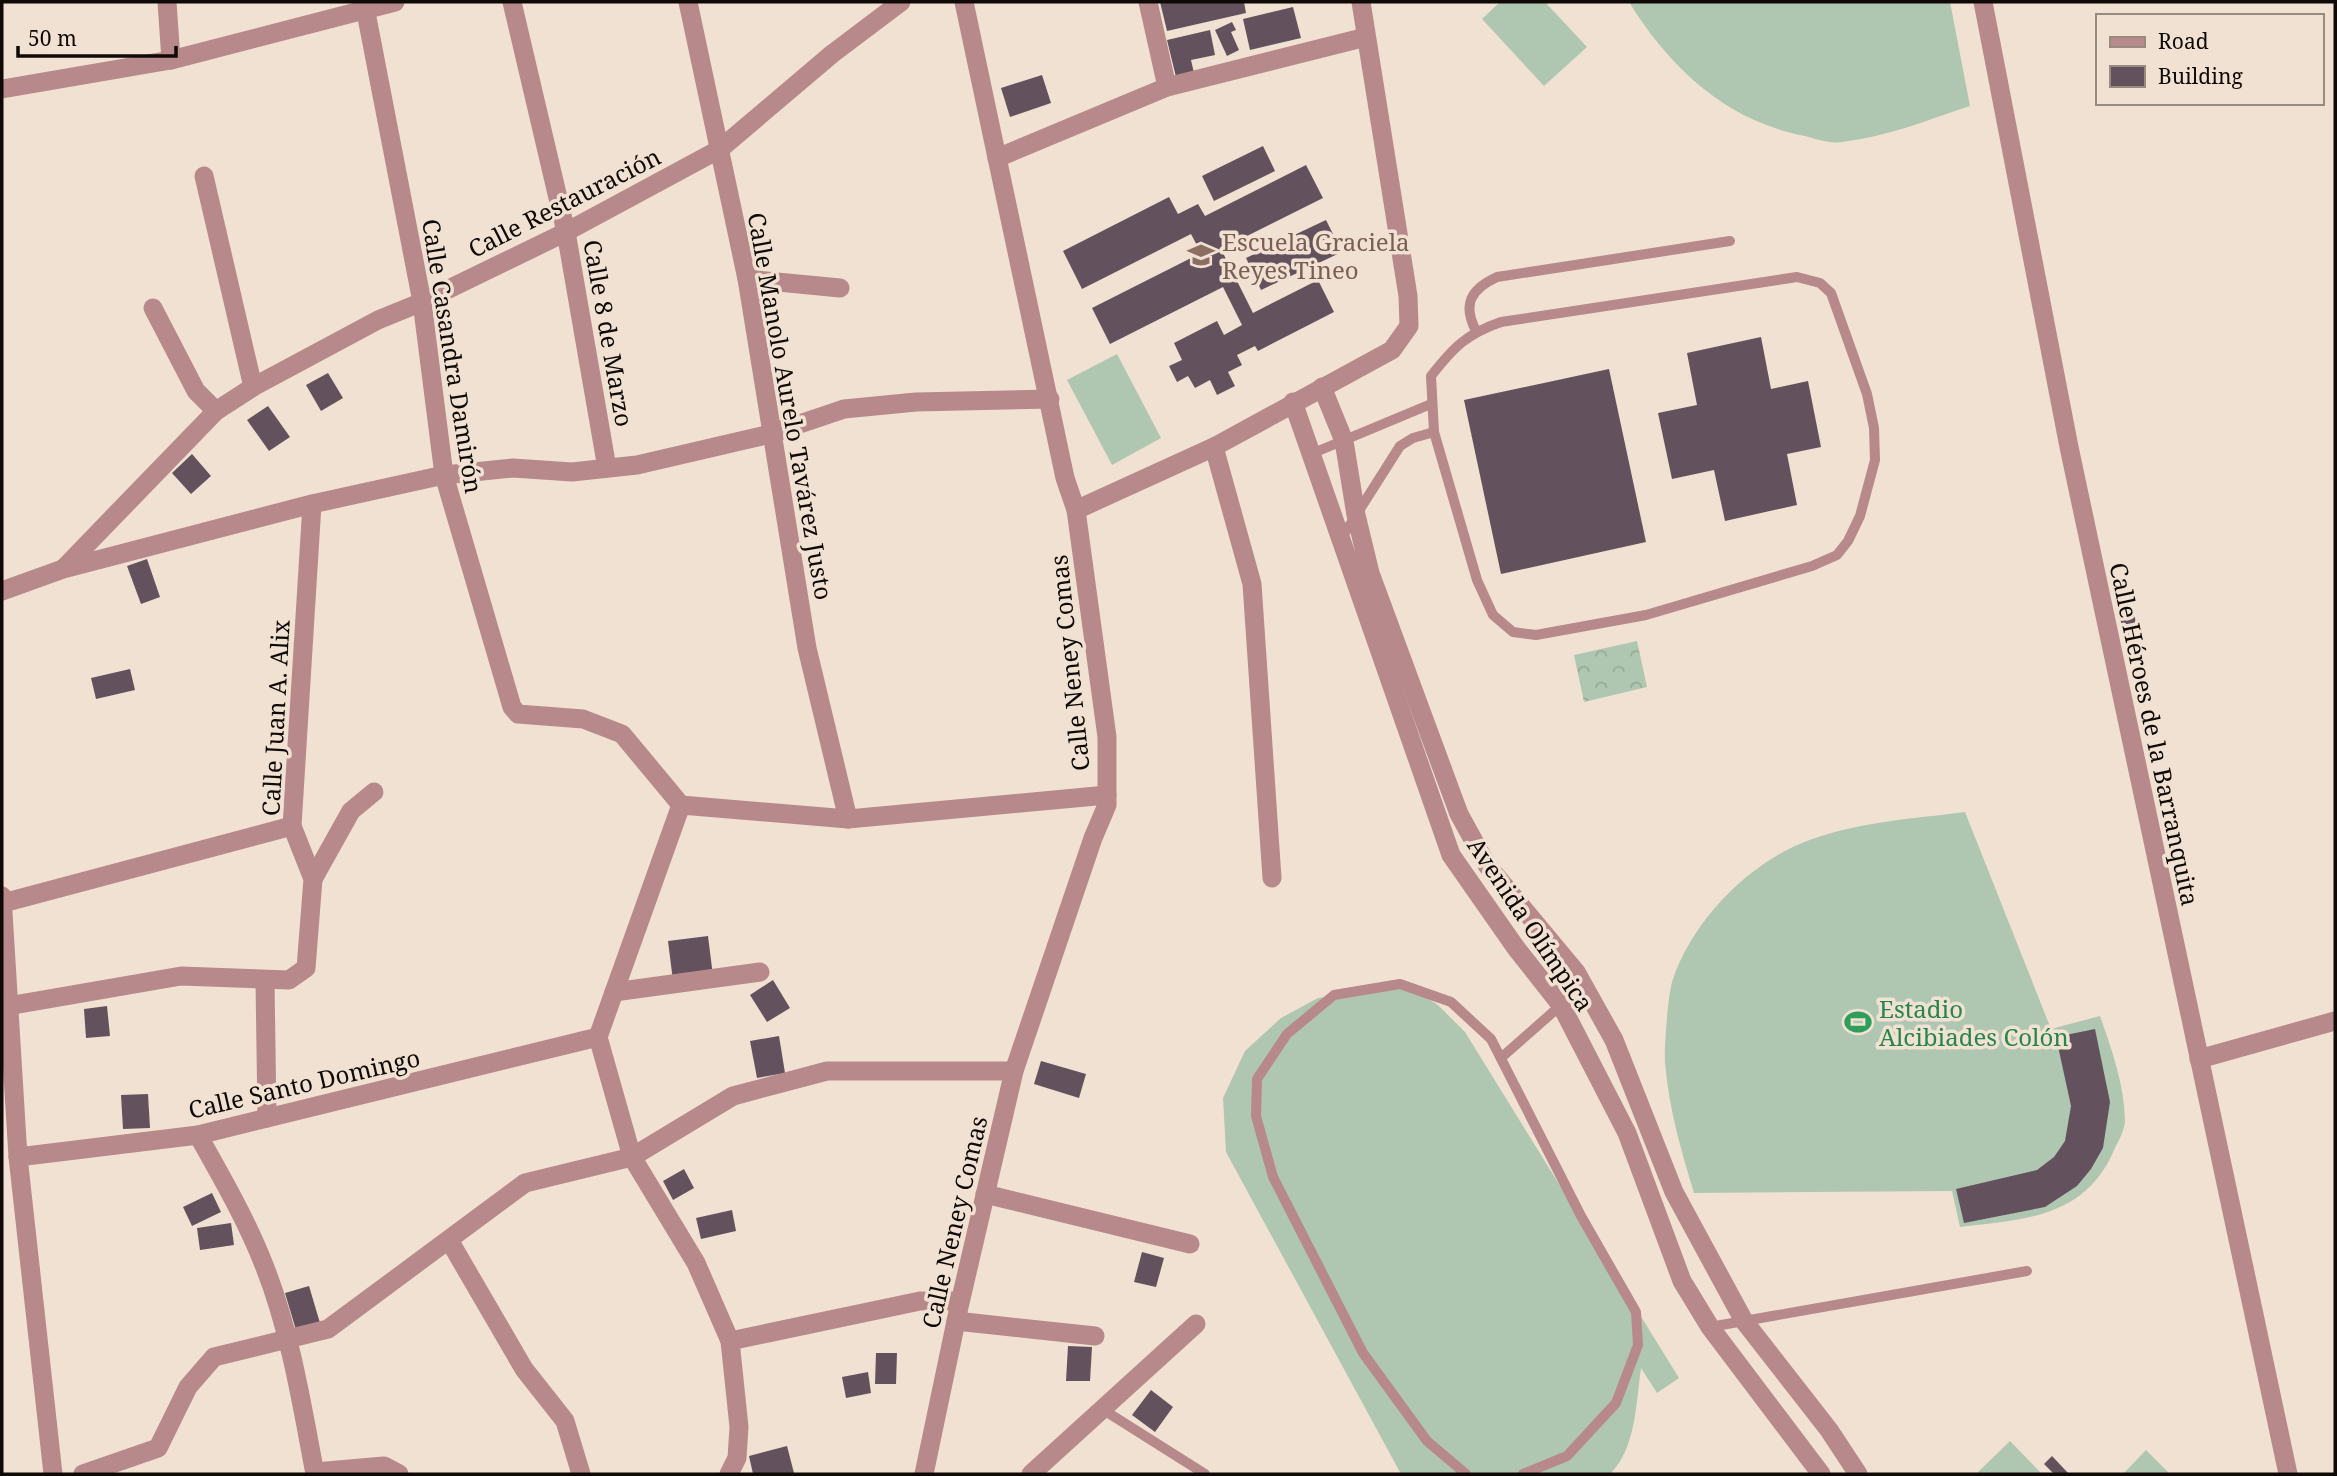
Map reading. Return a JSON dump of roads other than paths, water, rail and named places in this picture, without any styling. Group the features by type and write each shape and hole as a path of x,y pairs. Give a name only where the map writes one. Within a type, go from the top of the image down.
{"street":[{"path":"167,2 171,60"},
{"path":"2,89 171,60 365,5 395,2"},
{"name":"Calle 8 de Marzo","path":"512,2 566,232 607,468"},
{"name":"Calle Manolo Aurelo Tavárez Justo","path":"688,2 747,279 770,434 807,648 848,819"},
{"name":"Calle Restauración","path":"2,591 63,569 216,411 253,387 378,320 422,302 566,232 720,149 832,54 901,2"},
{"name":"Calle Neney Comas","path":"924,1474 960,1301 1014,1071 1093,838 1107,805 1107,737 1076,510 1065,478 964,2"},
{"path":"1149,2 1167,86"},
{"path":"1076,510 1214,447 1392,350 1409,326 1408,296 1361,2"},
{"name":"Calle Héroes de la Barranquita","path":"1983,2 2067,434 2288,1474"},
{"name":"Calle Casandra Damirón","path":"365,5 422,302 444,475 512,707 518,714 526,717 583,719 622,734 681,805"},
{"path":"998,158 1167,86 1366,37"},
{"path":"204,176 253,387"},
{"path":"747,279 840,288"},
{"path":"153,308 196,391 216,411"},
{"path":"1322,387 1344,441 1356,515 1370,573 1459,814 1487,865 1576,972 1614,1040 1674,1192 1744,1321 1829,1430 1858,1474"},
{"path":"63,569 312,504 444,475 513,468 572,472 637,465 770,434 844,409 916,402 1050,399"},
{"name":"Avenida Olímpica","path":"1293,402 1451,855 1516,948 1561,1005 1627,1133 1682,1281 1710,1327 1816,1473"},
{"path":"1214,447 1252,584 1272,878"},
{"name":"Calle Juan A. Alix","path":"4,1007 181,976 265,981 296,978 309,962 313,879 292,826 312,504"},
{"path":"313,879 351,811 373,792"},
{"path":"729,1474 737,1458 739,1427 730,1341 696,1263 632,1157 598,1037 681,805 848,819 1107,795"},
{"path":"53,1474 4,1007 2,900 292,826"},
{"path":"614,992 760,972"},
{"path":"265,981 267,1118"},
{"path":"2199,1059 2335,1021"},
{"name":"Calle Santo Domingo","path":"18,1157 198,1135 598,1037"},
{"path":"83,1474 158,1448 188,1387 214,1357 328,1329 525,1183 632,1157 733,1096 827,1070 1014,1071"},
{"path":"198,1135 252,1236 265,1267 286,1339 315,1473 384,1466 399,1474"},
{"path":"985,1194 1190,1244"},
{"path":"449,1240 524,1369 565,1422 581,1474"},
{"path":"730,1341 920,1301 960,1301"},
{"path":"956,1321 1095,1336"},
{"path":"1031,1474 1196,1324"}],"lane":[{"path":"1476,331 1467,307 1472,294 1497,277 1730,241"},
{"path":"1797,276 1820,283 1831,293 1839,310 1867,394 1874,428 1875,460 1860,516 1836,555 1812,566 1646,615 1536,635 1513,632 1493,615 1477,580 1434,432 1431,376 1452,349 1476,331 1502,322 1797,276"},
{"path":"1311,454 1431,404"},
{"path":"1341,539 1400,446 1413,438 1434,432"},
{"path":"1466,1474 1427,1441 1363,1353 1273,1177 1256,1116 1257,1079 1287,1034 1334,995 1400,984 1451,1002 1491,1039 1581,1216 1636,1312 1638,1345 1616,1404 1567,1456 1523,1474"},
{"path":"1502,1057 1561,1005"},
{"path":"1710,1327 2027,1270"},
{"path":"1102,1409 1205,1474"}],"place":[{"name":"Escuela Graciela Reyes Tineo","path":"1201,255"},
{"name":"Estadio Alcibiades Colón","path":"1858,1022"}]}
